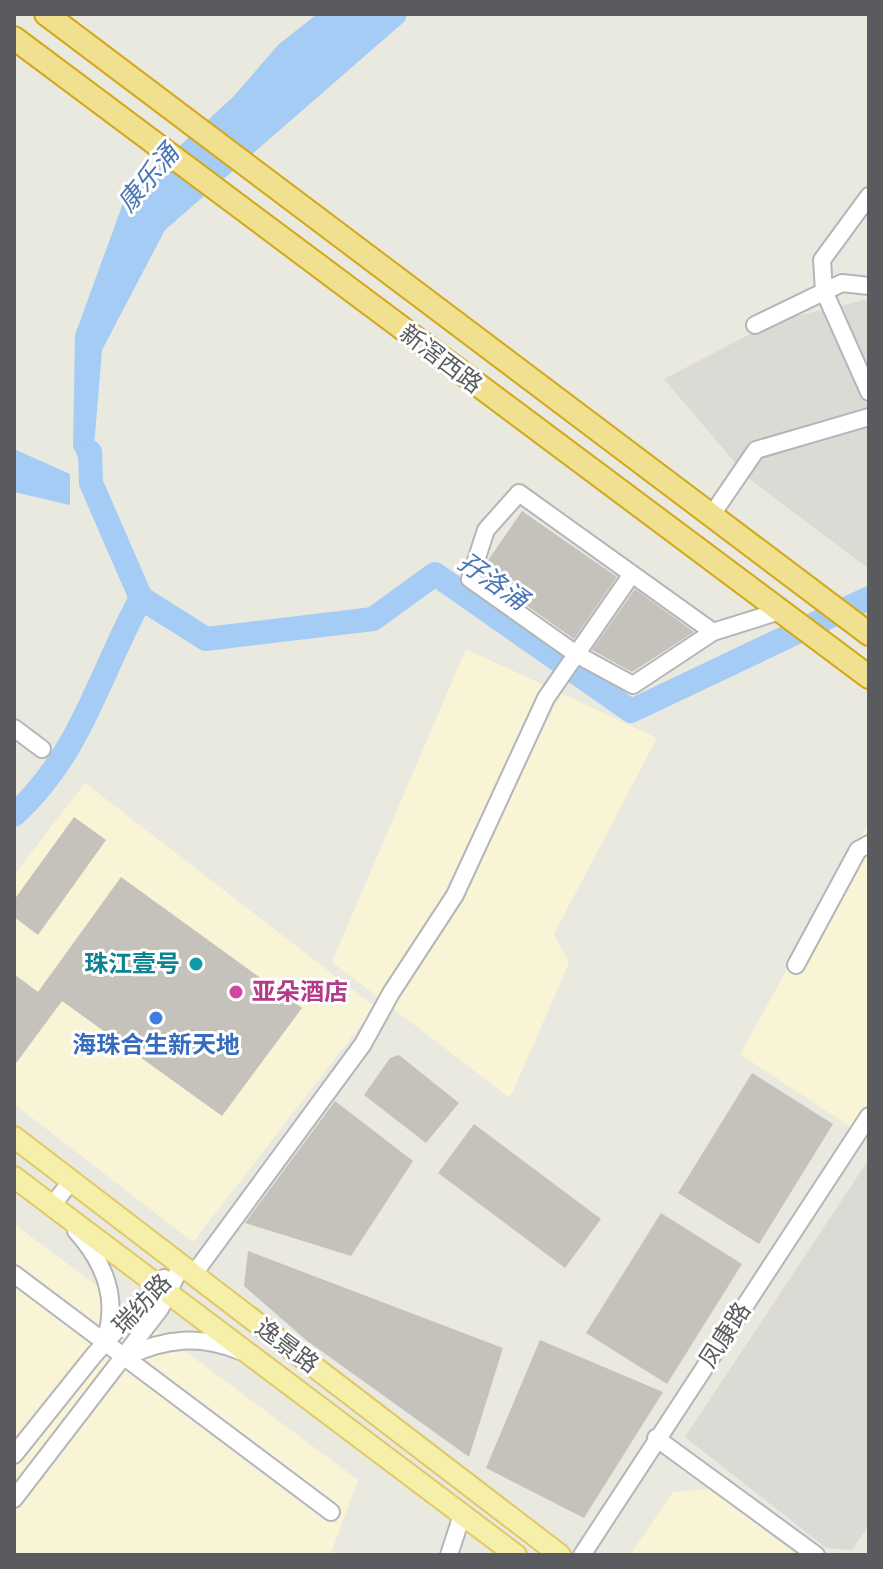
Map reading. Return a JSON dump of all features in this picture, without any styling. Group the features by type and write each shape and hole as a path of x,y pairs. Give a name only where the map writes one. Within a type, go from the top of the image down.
{"highway":[{"name":"新滘西路","path":"46,14 869,634"},
{"name":"新滘西路","path":"14,38 232,204 869,677"}],"main road":[{"name":"逸景路","path":"14,1137 560,1555"},
{"name":"逸景路","path":"14,1177 516,1555"}],"street":[{"path":"869,196 822,260 824,291 869,392"},
{"path":"755,325 842,283 869,286"},
{"path":"711,516 756,450 869,417"},
{"path":"713,632 519,493 486,530 470,579 576,654 633,685 713,632 780,611"},
{"name":"瑞纺路","path":"14,1455 104,1344 162,1289 187,1270 363,1044 391,993 455,895 546,698 632,574"},
{"path":"14,728 42,749"},
{"path":"796,965 858,850 869,844"},
{"name":"凤康路","path":"582,1555 869,1116"},
{"path":"71,1181 52,1206 87,1244 110,1289 112,1320 104,1344"},
{"path":"14,1274 331,1512"},
{"path":"14,1499 123,1358 162,1289"},
{"path":"123,1358 166,1340 185,1339 207,1341 247,1353"},
{"path":"277,1376 295,1352"},
{"path":"656,1438 816,1555"},
{"path":"449,1555 462,1515"}],"shaded area":[{"path":"869,299 869,569 748,478 664,379 775,321"},
{"path":"466,649 657,738 554,934 569,963 510,1098 332,962"},
{"path":"85,783 375,1007 193,1242 14,1104 14,875"},
{"path":"869,823 869,1139 740,1054"},
{"path":"869,1159 869,1525 852,1550 826,1548 685,1437"},
{"path":"14,1224 358,1480 330,1555 14,1555"},
{"path":"712,1489 797,1555 630,1555 673,1492"}],"water":[{"name":"康乐涌","path":"317,14 407,14 405,21 165,230 102,350 91,483 73,447 75,335 126,195 233,97 278,45"},
{"path":"14,449 70,474 70,505 14,492"}],"building":[{"path":"522,511 617,577 574,639 483,575 487,562"},
{"path":"635,589 694,632 632,672 592,650"},
{"path":"74,817 106,840 38,935 14,917 14,900"},
{"path":"121,877 302,1008 222,1116 62,1001 14,1066 14,974 38,992"},
{"path":"399,1055 459,1103 426,1143 364,1095 390,1058"},
{"path":"752,1073 833,1124 759,1244 678,1193"},
{"path":"335,1101 413,1161 351,1256 245,1223"},
{"path":"474,1124 601,1219 565,1268 438,1173"},
{"path":"661,1213 742,1264 667,1384 586,1333"},
{"path":"248,1251 503,1348 469,1457 306,1340 244,1286"},
{"path":"540,1340 663,1392 584,1518 486,1468"}],"waterway":[{"name":"孖洛涌","path":"90,452 91,483 141,598 206,639 373,619 435,574 631,711 869,598"},
{"path":"14,815 37,791 73,740 141,598"}],"place":[{"name":"珠江壹号","path":"196,964"},
{"name":"亚朵酒店","path":"236,992"},
{"name":"海珠合生新天地","path":"156,1018"}]}
